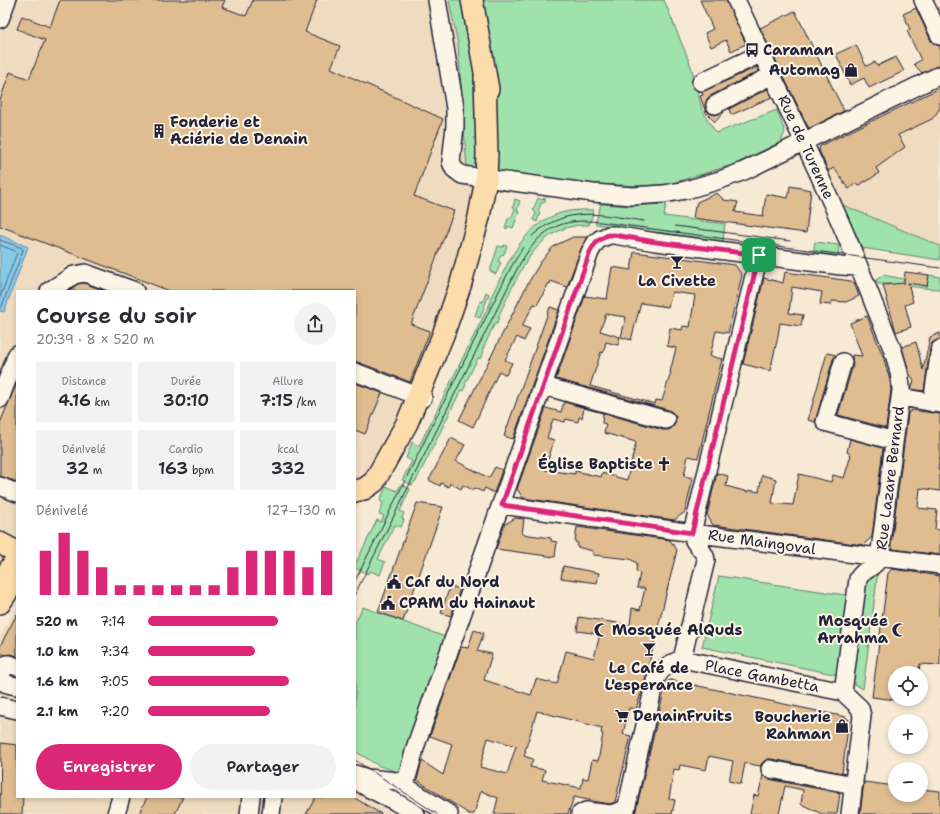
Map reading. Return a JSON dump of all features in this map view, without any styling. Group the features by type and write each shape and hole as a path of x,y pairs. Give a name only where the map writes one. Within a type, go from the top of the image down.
{"main road":[{"path":"356,491 364,489 371,485 377,478 420,397 440,366 461,314 477,262 494,197 487,154 484,76 472,0"},
{"path":"356,480 367,478 384,466"},
{"path":"0,543 14,562"},
{"path":"0,584 14,562"},
{"path":"0,603 14,562"}],"street":[{"path":"0,19 7,0"},
{"path":"437,0 455,108 455,126 451,162 454,170 462,175 491,180 621,196 664,194 686,190 744,171 940,75"},
{"name":"Rue de Turenne","path":"736,0 822,180 871,296"},
{"path":"923,0 940,36"},
{"path":"701,82 762,53"},
{"path":"715,105 772,75"},
{"path":"404,785 416,745 592,247 600,239 608,235 614,235 656,242 841,266 859,267"},
{"path":"580,814 586,811 611,814 625,812 655,681 658,673 665,666 682,659 706,560 705,554 693,540 692,533 759,255"},
{"path":"51,290 74,276 85,273 132,290"},
{"name":"Rue Lazare Bernard","path":"843,692 858,579 863,572 877,564 880,558 902,385 900,374 871,296"},
{"path":"901,397 936,403 940,349"},
{"path":"0,399 16,357"},
{"path":"842,362 825,422 894,441"},
{"path":"356,372 420,397"},
{"path":"544,386 666,420"},
{"path":"0,486 16,493"},
{"name":"Rue Maingoval","path":"502,505 692,533 940,565"},
{"name":"Place Gambetta","path":"682,659 843,692"},
{"path":"16,667 7,664 3,667 0,676 3,682 16,686"},
{"path":"843,692 860,708 862,716 850,814"},
{"path":"0,697 16,700"},
{"path":"0,706 16,710"},
{"path":"770,769 854,785"},
{"path":"356,774 372,778 394,780 449,814"},
{"path":"356,781 394,800 416,814"},
{"path":"116,814 121,798"},
{"path":"249,814 250,798"},
{"path":"271,814 273,798"}],"shaded area":[{"path":"0,0 449,0 458,44 479,173 461,269 416,390 356,510 356,290 16,290 16,544 0,534"},
{"path":"940,108 940,246 843,205 827,171 932,119"},
{"path":"16,609 16,798 356,798 356,792 392,814 0,814 0,636"}],"green space":[{"path":"449,0 664,0 691,66 702,110 716,133 777,110 785,132 781,142 735,164 669,184 642,186 596,184 467,170 458,44"},
{"path":"538,198 542,200 544,198 546,199 544,203 542,202 538,211 540,213 537,222 533,220 536,213 533,210"},
{"path":"515,199 520,201 517,210 519,212 513,228 508,226 507,229 505,228 508,219 511,218 515,209 513,207"},
{"path":"601,204 629,206 666,204 664,216 725,224 723,241 595,224"},
{"path":"843,205 940,246 940,260 862,248"},
{"path":"580,210 594,210 589,225 570,227 555,233 542,243 531,255 521,270 498,317 500,318 497,323 495,323 482,351 483,352 480,359 478,358 463,391 461,390 416,481 412,485 402,480 412,461 406,458 412,442 419,446 513,254 534,228 546,219 562,213"},
{"path":"815,242 839,245 838,256 813,253"},
{"path":"504,245 507,246 504,254 501,255 498,261 501,263 496,274 490,271 498,246 503,247"},
{"path":"883,275 904,279 904,282 927,286 929,275 940,277 940,289 894,284 878,284 876,280"},
{"path":"486,292 489,294 480,318 475,316 480,301 483,302"},
{"path":"401,484 410,489 400,511 404,513 402,518 404,520 401,527 395,525 378,559 385,562 380,575 370,571 368,574 356,568 356,563 377,520 381,522 384,516 379,514 383,503 380,501 386,486 397,491"},
{"path":"878,572 863,689 838,675 702,647 719,576 852,596 866,575"},
{"path":"363,607 448,638 436,674 398,772 379,766 356,752 356,621"}],"water":[{"path":"0,235 28,247 4,312 0,311"}],"building":[{"name":"Fonderie et Aciérie de Denain","path":"60,0 225,0 222,7 246,16 253,0 317,0 305,32 340,46 331,68 443,119 414,196 454,211 411,324 430,331 410,382 356,361 356,290 167,290 0,226 0,100 10,72 29,79 45,40 17,29 22,16 50,27"},
{"path":"700,0 726,0 746,44 731,51 726,40 711,47 705,33 713,29"},
{"path":"916,8 931,41 940,46 940,65 922,73 914,64 921,60 907,31 910,29 903,14"},
{"path":"795,11 844,111 810,128 808,127 760,28"},
{"path":"856,45 866,66 875,62 877,66 896,57 904,71 869,88 864,78 850,85 836,54"},
{"path":"757,67 759,71 710,96 707,99 705,105 706,110 709,113 715,115 724,112 715,122 706,113 700,96 703,95 702,92"},
{"path":"940,88 940,108 936,114 932,119 898,135 905,147 876,168 879,173 859,186 856,183 849,189 834,168 828,171 819,150 820,146"},
{"path":"767,89 772,97 731,115 729,109"},
{"path":"790,186 811,190 806,233 693,218 697,202 717,193 724,200 738,202 735,212 763,216 766,194 788,198"},
{"path":"573,237 588,237 581,249 567,287 551,281 550,284 549,283 537,305 534,304 522,326 530,329 524,341 517,337 505,360 512,363 506,375 499,371 473,427 459,420 527,285 540,263 552,248"},
{"path":"634,252 735,265 742,275 728,333 716,331 710,356 722,359 698,458 688,456 684,476 693,478 685,512 674,520 523,498 517,489 546,408 561,412 564,402 601,413 584,408 582,418 579,417 578,422 566,419 565,422 553,419 547,438 554,440 545,470 575,474 575,471 601,477 602,473 627,480 636,442 604,433 606,424 602,423 603,413 663,430 669,430 673,427 676,417 669,410 556,379 585,296 607,299 612,267 631,270","holes":["672,292 695,295 690,327 683,326 682,330 670,328 667,346 676,348 671,372 662,401 656,400 655,404 590,386 601,352 603,353 606,342 618,345 620,337 600,331 606,314 626,317 621,337 631,340 641,303 668,307"]},
{"path":"785,272 851,281 854,283 859,296 846,302 832,301 831,305 820,304 822,292 792,287 789,313 803,315 801,326 780,323 770,371 743,364 764,278 783,283"},
{"path":"905,272 929,275 927,286 908,283 913,302 905,305 911,327 896,332 883,285 905,283"},
{"path":"84,283 102,290 69,290 78,284"},
{"path":"550,307 559,310 513,439 504,436"},
{"path":"867,316 884,359 890,381 891,390 886,428 838,415 853,365 852,355 862,356 850,323"},
{"path":"940,333 940,339 932,343 930,348 924,391 911,389 914,380 909,373 902,347 916,342 923,370 930,337"},
{"path":"827,353 836,355 833,359 815,422 808,420"},
{"path":"356,383 382,393 365,434 356,430"},
{"path":"16,384 16,482 0,476 0,423"},
{"path":"912,410 940,414 940,455 938,470 940,470 940,491 920,488 918,508 937,510 935,529 940,530 940,555 893,549 891,545 908,413"},
{"path":"451,438 465,445 456,461 489,478 495,467 502,470 494,493 485,488 483,492 474,488 473,490 463,485 461,489 450,483 449,487 441,483 440,486 429,480"},
{"path":"850,439 883,448 872,537 863,545 713,525 707,515 717,473 728,476 726,486 748,492 749,490 759,492 762,475 776,479 772,503 793,505 799,474 831,482 833,475 844,478 851,455 847,452"},
{"path":"417,503 443,507 403,621 378,612"},
{"path":"515,518 524,519 522,534 551,538 551,541 557,542 555,557 496,549 504,525"},
{"path":"577,527 670,540 677,550 643,688 636,709 629,708 623,734 631,736 615,802 610,804 574,797 568,814 494,814 498,798 481,791 474,814 469,814 417,780 422,761 443,775 452,744 430,736 461,647 468,648 474,630 484,633 477,651 492,654 484,680 531,695 536,679 557,684 566,651 594,658 600,634 577,631 579,617 630,625 632,608 640,610 645,588 637,588 640,573 636,572 637,563 630,559 593,555 593,551 577,547 578,543 575,542","holes":["537,711 602,728 601,733 603,734 598,761 592,760 588,779 583,778 581,788 542,780 545,770 530,767 533,759 524,756","488,738 516,746 507,774 480,767"]},
{"path":"563,566 599,573 597,583 561,578"},
{"path":"892,569 940,576 940,665 920,664 920,666 888,666 888,699 872,697 888,573"},
{"path":"450,586 460,589 451,616 441,613"},
{"path":"16,616 16,656 10,654 4,655 0,652 0,646"},
{"path":"670,680 846,717 849,720 842,773 767,759 760,766 745,763 741,784 729,781 733,761 709,756 706,770 680,765 679,770 674,769 669,799 675,800 672,814 635,814 666,683"},
{"path":"1,743 16,745 16,798 23,798 22,814 0,814"},
{"path":"763,775 768,779 840,793 837,814 822,814 801,804 803,790 785,786 779,814 750,814 754,795 758,796"},
{"path":"864,782 888,785 888,802 928,802 928,790 940,791 940,814 860,814"},
{"path":"147,798 183,798 175,814 139,814"},
{"path":"315,798 355,798 381,814 306,814"}],"tram line":[{"path":"532,236 545,226 559,219 585,214 613,216 644,221"},
{"path":"356,592 518,267 526,254 542,235 552,229 562,224 573,222 601,222 940,268"},
{"path":"675,226 790,241"},
{"path":"356,579 510,269 523,247"},
{"path":"356,761 437,814"}],"place":[{"name":"Caraman","path":"752,50"},
{"name":"Automag","path":"851,70"},
{"name":"Fonderie et Aciérie de Denain","path":"159,131"},
{"name":"La Civette","path":"677,262"},
{"name":"Église Baptiste","path":"664,464"},
{"name":"Caf du Nord","path":"394,582"},
{"name":"CPAM du Hainaut","path":"388,603"},
{"name":"Mosquée AlQuds","path":"601,630"},
{"name":"Mosquée Arrahma","path":"899,630"},
{"name":"Le Café de L'esperance","path":"649,649"},
{"name":"DenainFruits","path":"622,716"},
{"name":"Boucherie Rahman","path":"842,726"}],"route":[{"path":"608,235 614,235 759,255 692,533 502,505 590,252 596,242 608,235"}]}
